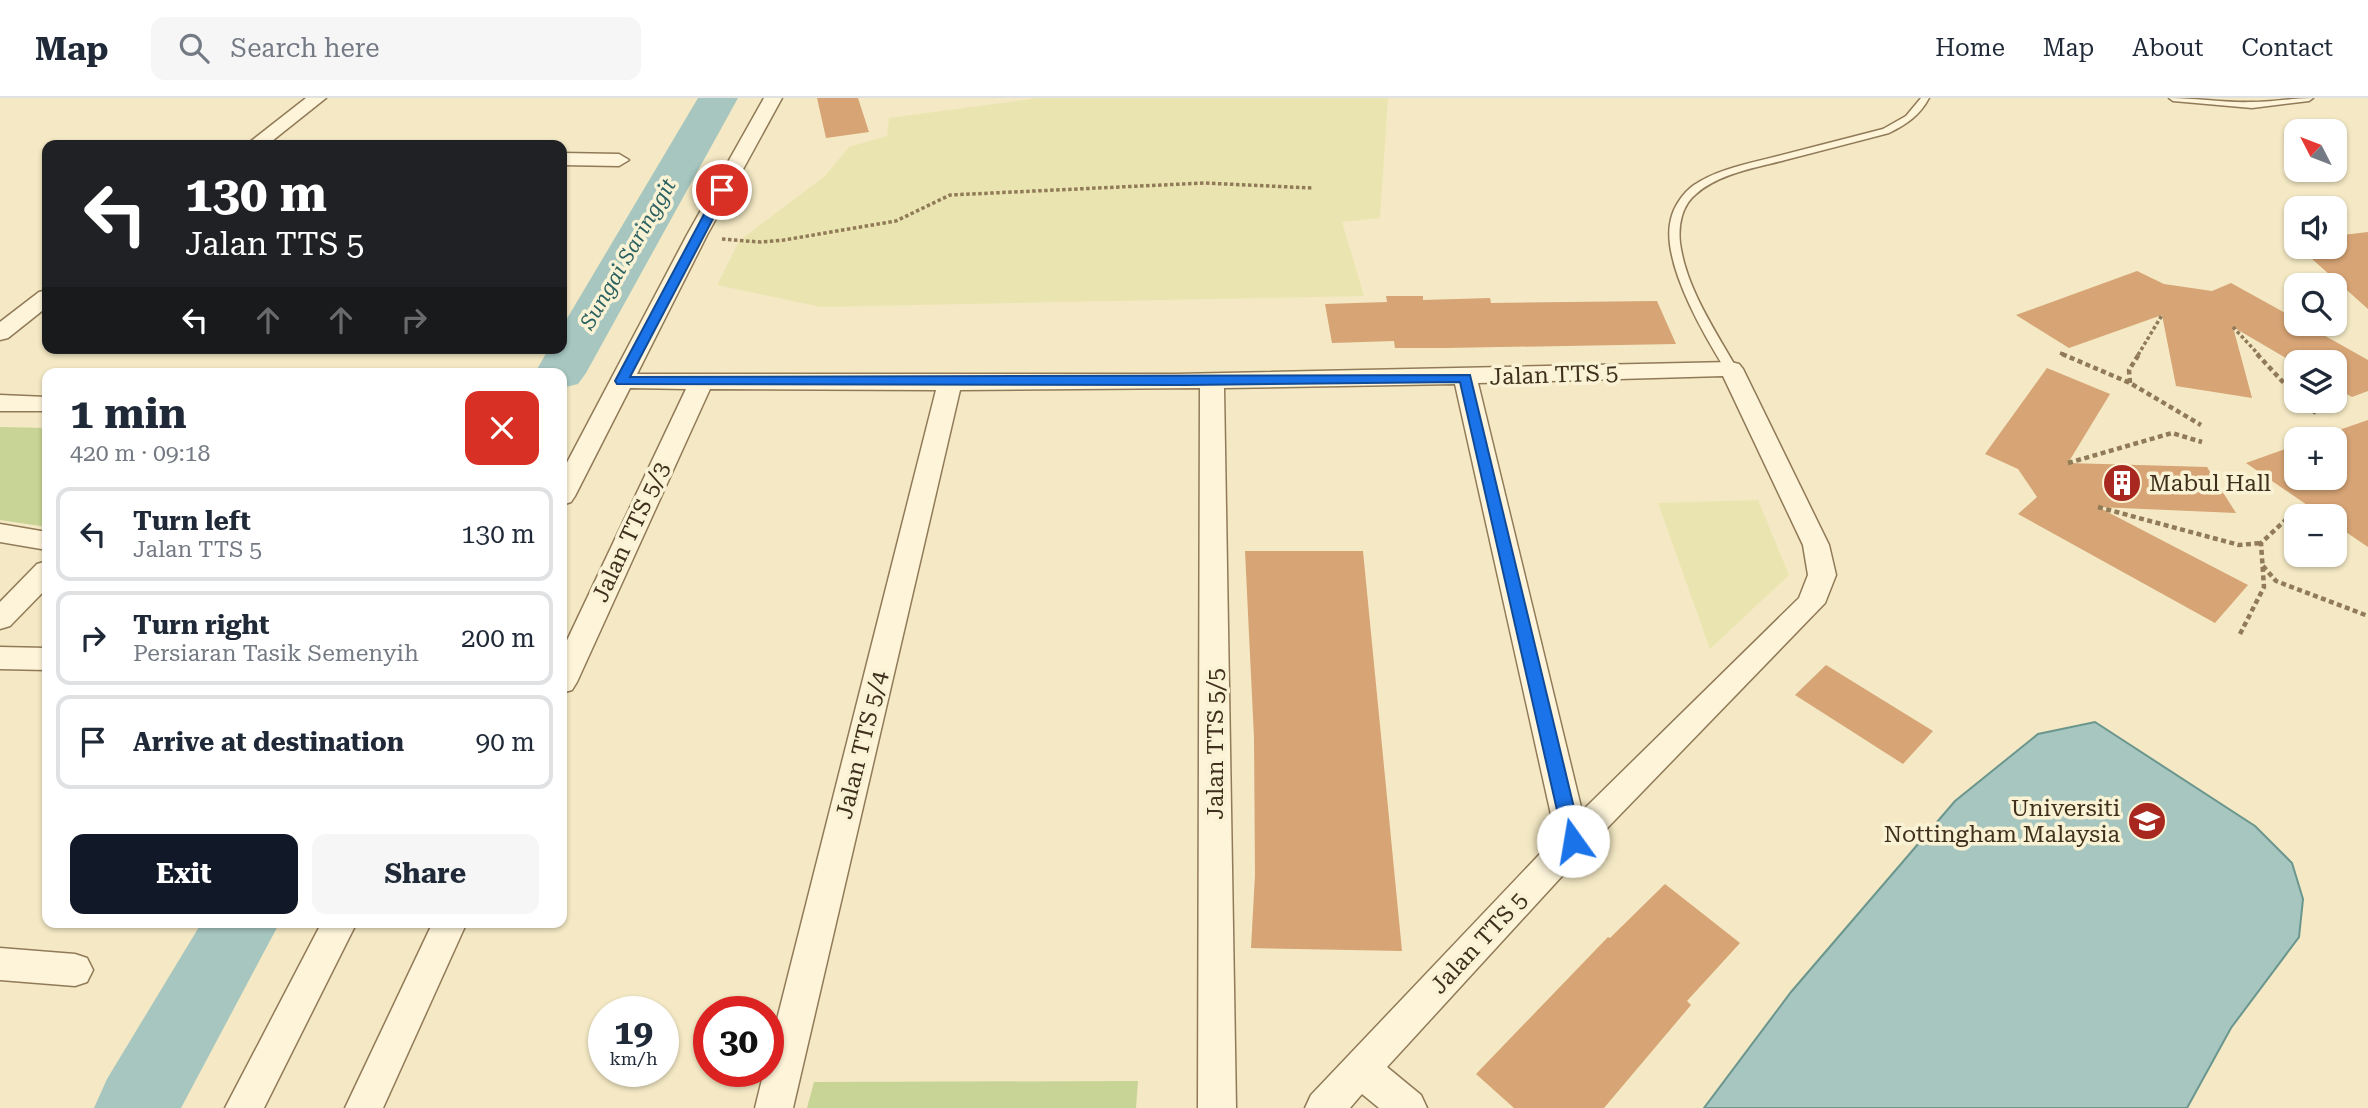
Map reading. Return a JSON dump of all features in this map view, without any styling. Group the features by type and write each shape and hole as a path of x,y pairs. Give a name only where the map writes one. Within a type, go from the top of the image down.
{"street":[{"path":"262,140 317,98"},
{"path":"567,486 697,235 773,98"},
{"path":"567,159 619,160"},
{"path":"0,332 42,301"},
{"name":"Jalan TTS 5","path":"622,381 1212,381 1731,369 1816,545 1822,575 1811,603 1573,841 1363,1070 1324,1108"},
{"path":"1465,377 1573,841"},
{"name":"Jalan TTS 5/4","path":"774,1108 950,381"},
{"name":"Jalan TTS 5/5","path":"1212,381 1217,1108"},
{"name":"Jalan TTS 5/3","path":"567,671 701,382"},
{"path":"0,402 42,404"},
{"path":"0,533 42,540"},
{"path":"0,620 42,576"},
{"path":"0,658 42,659"},
{"path":"244,1108 337,928"},
{"path":"364,1108 447,928"},
{"path":"0,964 75,970"},
{"path":"1363,1070 1408,1108"}],"lane":[{"name":"Jalan TTS 5","path":"1731,369 1683,276 1673,239 1675,218 1682,202 1693,190 1732,171 1886,131 1907,121 1919,110 1925,98"},
{"path":"2173,98 2252,105 2309,98"}],"path":[{"path":"697,235 739,241 784,240 896,221 950,195 1205,183 1312,188"},
{"path":"2130,383 2129,370 2162,315"},
{"path":"2234,327 2284,383"},
{"path":"2060,353 2130,383 2201,425"},
{"path":"2068,463 2172,433 2202,442"},
{"path":"2098,507 2239,545 2261,543 2284,521"},
{"path":"2240,635 2264,587 2261,543"},
{"path":"2262,565 2276,581 2368,616"}],"shaded area":[{"path":"1038,98 1388,98 1380,218 1342,222 1364,296 821,307 717,285 739,241 825,176 849,147 887,136 889,118"},
{"path":"1758,500 1789,575 1710,649 1658,503"}],"green space":[{"path":"0,427 42,428 42,526 0,520"},
{"path":"1138,1081 1136,1108 807,1108 814,1082"}],"water":[{"path":"2095,722 2255,826 2292,863 2303,899 2299,937 2231,1028 2187,1108 1704,1108 1791,992 1955,801 2038,734"}],"building":[{"path":"817,98 858,98 869,132 826,138"},
{"path":"2368,232 2368,309 2347,290 2347,273 2328,273 2312,259 2347,259 2347,234"},
{"path":"2137,271 2164,284 2212,291 2231,283 2284,312 2284,336 2325,336 2368,360 2368,391 2352,397 2347,394 2347,350 2284,350 2284,357 2233,327 2252,398 2176,386 2162,315 2069,348 2016,315"},
{"path":"1386,296 1423,296 1423,300 1490,298 1491,303 1657,301 1676,344 1395,348 1394,341 1332,343 1325,304 1387,302"},
{"name":"Mabul Hall","path":"2047,368 2110,394 2068,463 2207,467 2236,513 2098,507 2248,585 2215,623 2018,514 2037,497 2018,469 1985,454"},
{"path":"2368,420 2368,547 2347,533 2347,504 2306,504 2285,490 2347,490 2347,427"},
{"path":"2284,449 2284,489 2246,463"},
{"path":"1245,551 1363,551 1402,951 1251,948 1255,875 1254,738"},
{"path":"1826,665 1933,731 1903,764 1795,695"},
{"path":"1665,884 1740,943 1687,1001 1691,1005 1604,1108 1514,1108 1476,1074 1608,937"}],"waterway":[{"name":"Sungai Saringgit","path":"563,368 718,98"},
{"name":"Sungai Saringgit","path":"136,1108 240,928"}],"place":[{"name":"Mabul Hall","path":"2122,483"},
{"name":"Universiti Nottingham Malaysia","path":"2147,821"}],"route":[{"path":"722,190 622,381 1185,381 1465,377 1573,841"}]}
